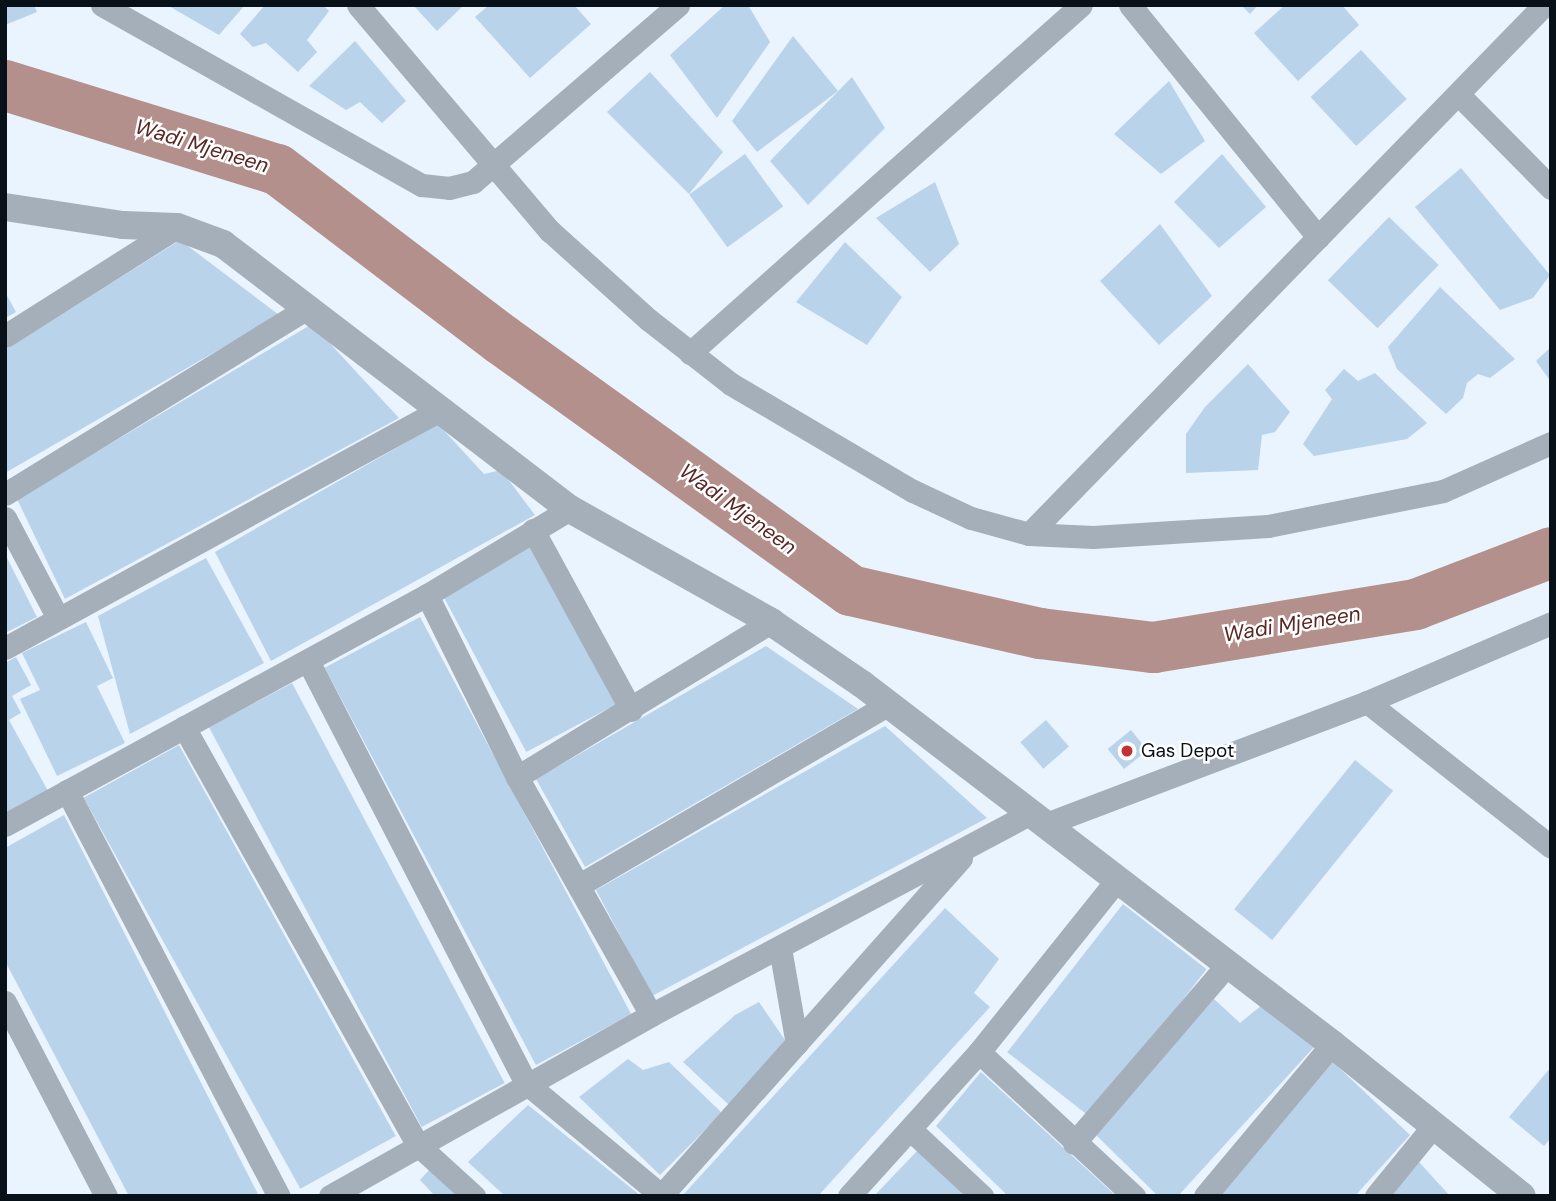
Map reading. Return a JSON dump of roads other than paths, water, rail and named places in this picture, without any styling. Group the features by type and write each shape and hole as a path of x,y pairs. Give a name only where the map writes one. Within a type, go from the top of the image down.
{"street":[{"path":"102,5 422,185 449,188 473,181 678,5"},
{"path":"358,5 550,231 690,354 731,384 913,491 971,518 1029,534 1093,537 1243,528 1358,511 1443,491 1551,443"},
{"path":"690,354 1081,5"},
{"path":"1130,5 1318,237"},
{"path":"1029,534 1314,246 1318,237 1544,5"},
{"path":"1458,94 1551,188"},
{"path":"5,207 123,225 177,227 223,244 309,307 570,509 771,622 887,705 1332,1044 1521,1196"},
{"path":"5,336 177,227"},
{"path":"5,494 309,307"},
{"path":"5,648 440,410"},
{"path":"5,825 427,595 570,509"},
{"path":"5,518 58,618"},
{"path":"533,530 631,709"},
{"path":"427,595 517,777 581,884 651,1015"},
{"path":"517,777 771,622"},
{"path":"330,1196 526,1083 973,845 1038,819 1367,702 1551,623"},
{"path":"308,661 526,1083 662,1196 973,845"},
{"path":"1367,702 1551,847"},
{"path":"581,884 887,705"},
{"path":"184,727 418,1145 474,1196"},
{"path":"67,791 279,1196"},
{"path":"849,1196 912,1131 1118,880"},
{"path":"780,948 797,1044"},
{"path":"1074,1143 1228,964"},
{"path":"5,1002 106,1196"},
{"path":"1205,1196 1332,1044"},
{"path":"979,1052 1134,1196"},
{"path":"1376,1196 1434,1125"},
{"path":"912,1131 982,1196"}],"waterway":[{"name":"Wadi Mjeneen","path":"5,85 277,169 501,339 850,590 1040,633 1153,647 1415,604 1551,552"}],"place":[{"name":"Gas Depot","path":"1127,751"}]}
